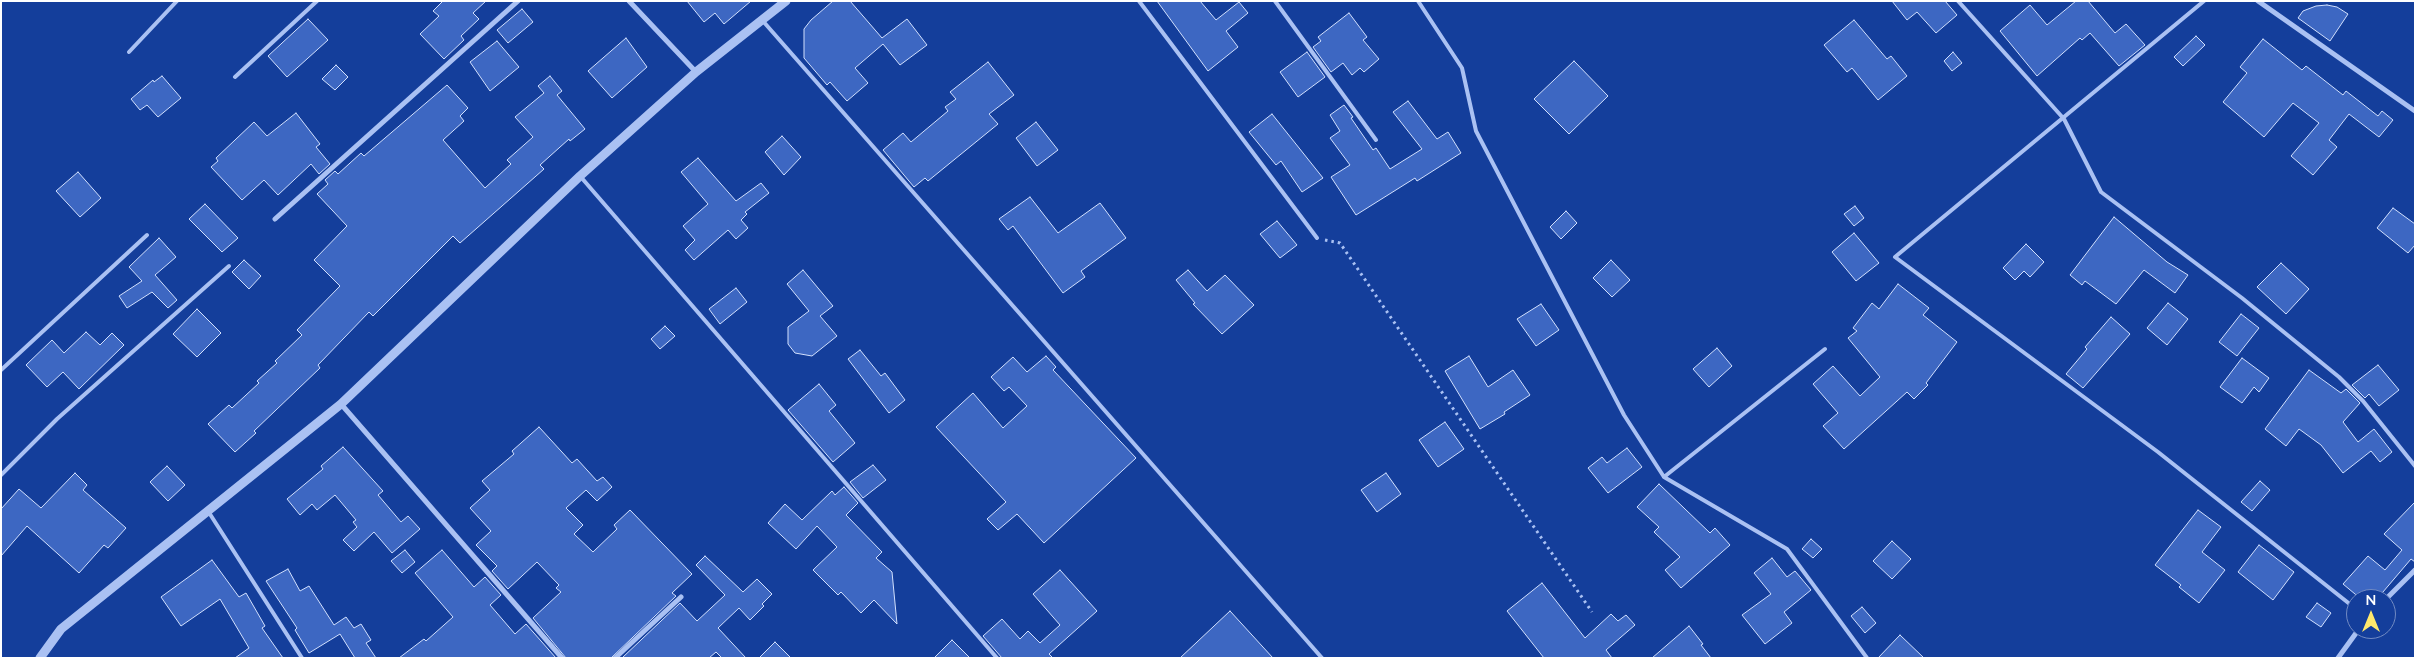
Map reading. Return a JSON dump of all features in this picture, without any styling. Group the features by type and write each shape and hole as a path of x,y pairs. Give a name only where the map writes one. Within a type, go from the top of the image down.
{"street":[{"path":"275,218 518,1"},
{"path":"629,1 696,72"},
{"path":"40,658 61,629 341,404 580,176 696,72 786,1"},
{"path":"2258,1 2415,111"},
{"path":"341,404 562,658"},
{"path":"2396,589 2415,570"},
{"path":"615,658 681,597"},
{"path":"2338,658 2352,639"}],"lane":[{"path":"129,52 177,1"},
{"path":"235,77 317,1"},
{"path":"1139,1 1317,238"},
{"path":"1275,1 1376,140"},
{"path":"1418,1 1462,68 1476,131 1624,415 1664,478 1787,549 1867,658"},
{"path":"1958,1 2064,119 2101,192 2242,298 2339,377 2363,401 2415,466"},
{"path":"2204,1 2064,119 1895,257 2158,452 2346,601"},
{"path":"762,20 1322,658"},
{"path":"580,176 997,658"},
{"path":"1,370 147,235"},
{"path":"1,475 57,419 228,266"},
{"path":"1664,478 1825,348"},
{"path":"208,511 302,658"}],"path":[{"path":"1317,238 1340,243 1592,612"}],"building":[{"path":"443,1 486,1 473,13 479,19 461,36 464,40 444,59 420,34 439,16 433,11"},
{"path":"687,1 751,1 724,24 715,13 704,22"},
{"path":"833,1 850,1 882,38 907,19 927,45 900,65 883,44 855,68 868,83 847,101 830,82 827,85 804,58 804,29 811,20"},
{"path":"1157,1 1200,1 1216,20 1239,2 1248,13 1226,31 1238,47 1208,71"},
{"path":"1892,1 1945,1 1957,15 1936,33 1917,12 1907,20"},
{"path":"2076,1 2088,1 2115,33 2126,24 2145,45 2119,66 2090,33 2082,40 2080,38 2037,76 2000,31 2030,5 2047,25"},
{"path":"2327,5 2337,7 2348,14 2330,41 2298,18 2303,11 2316,6"},
{"path":"522,9 533,22 508,43 497,30"},
{"path":"1349,13 1367,37 1363,40 1379,59 1364,72 1360,68 1352,75 1343,63 1331,72 1313,47 1321,41 1318,37"},
{"path":"308,19 328,40 287,77 268,56"},
{"path":"1854,20 1887,59 1891,56 1907,76 1878,100 1852,68 1847,72 1824,45"},
{"path":"2196,36 2205,45 2183,66 2174,57"},
{"path":"626,38 647,67 612,98 588,71"},
{"path":"2263,39 2302,70 2306,66 2343,95 2346,91 2378,116 2382,111 2393,120 2379,137 2349,114 2329,140 2337,147 2313,175 2291,156 2319,123 2293,103 2264,137 2223,102 2247,73 2240,67"},
{"path":"497,41 519,67 490,91 470,62"},
{"path":"1307,52 1325,77 1298,97 1280,72"},
{"path":"1953,52 1962,63 1952,71 1944,61"},
{"path":"1574,61 1608,96 1569,134 1534,99"},
{"path":"988,62 1014,95 989,114 998,124 928,181 925,178 914,187 883,150 903,133 911,142 948,111 945,107 956,99 950,92"},
{"path":"336,65 348,77 335,90 322,79"},
{"path":"162,76 181,98 158,117 147,105 140,110 131,99 153,80 154,82"},
{"path":"550,76 562,91 557,95 585,129 570,141 569,139 540,165 544,169 460,243 453,236 373,316 369,312 318,365 320,368 254,431 256,433 235,452 208,424 229,405 232,408 259,383 257,381 277,363 275,361 302,335 297,330 340,286 314,260 347,226 317,194 328,184 325,180 335,171 338,174 361,153 364,156 447,85 468,108 460,116 464,121 443,140 485,188 511,164 507,160 533,137 515,117 544,93 538,86"},
{"path":"1408,101 1437,139 1448,132 1461,153 1417,181 1415,178 1356,215 1331,177 1350,165 1330,138 1340,131 1330,115 1344,105 1373,150 1376,148 1390,169 1422,149 1393,112"},
{"path":"296,113 320,144 316,147 330,164 319,174 311,164 278,195 264,180 242,200 211,167 218,161 216,158 254,122 267,136"},
{"path":"1272,114 1323,178 1302,192 1281,161 1276,165 1249,132"},
{"path":"1036,122 1058,150 1037,166 1016,138"},
{"path":"782,136 801,157 784,175 765,152"},
{"path":"698,158 736,201 761,183 769,193 745,212 747,214 741,220 748,228 736,239 728,230 694,260 685,250 695,240 683,226 708,204 681,172"},
{"path":"78,172 101,198 80,217 56,191"},
{"path":"1030,197 1058,233 1100,203 1126,238 1081,271 1085,277 1063,293 1013,226 1008,230 999,219"},
{"path":"205,204 238,238 222,252 189,219"},
{"path":"1855,206 1864,218 1854,226 1844,214"},
{"path":"2393,208 2415,224 2415,245 2408,253 2377,228"},
{"path":"1566,211 1577,223 1561,239 1550,227"},
{"path":"2114,217 2167,262 2188,275 2175,293 2144,270 2116,304 2085,281 2082,285 2070,275"},
{"path":"1277,221 1297,245 1280,258 1260,234"},
{"path":"1854,233 1879,263 1856,281 1832,252"},
{"path":"159,238 176,257 155,275 177,300 168,308 152,292 127,308 119,296 142,281 129,267"},
{"path":"2026,244 2044,262 2030,277 2024,271 2015,280 2003,268"},
{"path":"244,260 261,276 249,289 232,272"},
{"path":"1611,260 1630,280 1612,297 1593,278"},
{"path":"2281,263 2309,289 2286,314 2257,287"},
{"path":"803,270 833,306 820,316 837,336 812,356 795,353 788,344 788,327 809,311 787,284"},
{"path":"1188,270 1207,291 1225,275 1254,305 1222,334 1193,304 1195,303 1176,280"},
{"path":"1898,284 1929,308 1923,315 1957,342 1926,383 1928,385 1914,399 1907,392 1844,449 1823,426 1838,413 1813,384 1833,366 1860,396 1880,377 1848,338 1857,331 1853,328 1872,303 1879,309"},
{"path":"736,288 747,302 720,324 709,309"},
{"path":"2168,303 2188,319 2167,345 2147,328"},
{"path":"1541,304 1559,330 1536,346 1517,319"},
{"path":"197,309 221,333 197,357 173,334"},
{"path":"2241,314 2259,328 2237,356 2219,342"},
{"path":"2111,317 2130,334 2083,388 2066,374 2087,349 2085,347"},
{"path":"665,326 675,336 660,349 651,339"},
{"path":"86,332 100,345 112,333 124,345 79,389 63,372 47,387 26,365 52,340 64,353"},
{"path":"1717,348 1732,366 1709,387 1693,369"},
{"path":"860,350 881,376 885,373 905,400 889,413 848,359"},
{"path":"1046,356 1056,367 1053,370 1136,458 1044,543 1017,514 998,530 987,519 1006,502 936,427 973,393 1003,428 1027,406 1009,387 1004,391 991,377 1013,357 1027,372"},
{"path":"1469,356 1488,387 1513,370 1530,395 1504,412 1505,414 1480,429 1445,371"},
{"path":"2242,358 2269,378 2259,392 2254,387 2242,403 2220,387"},
{"path":"2378,365 2399,390 2379,406 2369,394 2365,398 2352,385"},
{"path":"2309,370 2341,393 2346,389 2360,403 2343,422 2358,442 2374,429 2392,452 2380,462 2371,451 2343,473 2321,445 2299,429 2286,446 2265,429"},
{"path":"819,384 836,405 829,411 855,443 833,462 788,410"},
{"path":"1445,422 1464,449 1438,467 1419,440"},
{"path":"539,427 572,463 577,459 597,481 603,477 612,487 597,501 586,490 566,508 583,525 574,534 593,552 617,529 614,525 630,510 692,574 672,593 676,596 611,658 566,658 533,618 561,592 556,588 559,585 537,562 508,589 492,571 497,566 476,545 491,531 470,508 490,490 482,481 514,454 512,451"},
{"path":"343,447 383,491 378,495 401,522 408,516 420,529 392,553 374,532 354,551 343,540 357,527 353,522 356,520 335,495 317,510 312,504 300,515 287,499 323,469 321,466"},
{"path":"1627,448 1642,467 1608,493 1588,468 1602,457 1607,463"},
{"path":"873,465 886,480 863,498 850,482"},
{"path":"167,466 185,485 168,501 150,482"},
{"path":"75,473 87,485 83,490 126,528 108,548 104,545 79,573 27,526 1,556 1,509 19,489 41,508"},
{"path":"1386,473 1401,494 1377,512 1361,490"},
{"path":"2260,481 2270,490 2252,511 2241,502"},
{"path":"1659,484 1710,533 1715,528 1730,545 1681,588 1665,570 1680,557 1654,532 1659,527 1637,507"},
{"path":"844,487 858,503 846,515 882,552 876,558 892,572 897,624 874,600 861,613 841,592 838,595 813,570 837,547 817,526 796,549 768,523 785,504 802,520 832,491 835,495"},
{"path":"2415,502 2415,562 2411,559 2386,589 2349,589 2343,584 2368,556 2385,570 2402,550 2384,534"},
{"path":"2198,510 2221,527 2202,552 2225,570 2199,603 2179,587 2181,585 2155,565"},
{"path":"1811,539 1822,549 1813,558 1802,549"},
{"path":"1892,541 1911,559 1892,579 1873,561"},
{"path":"2259,545 2294,572 2273,600 2238,572"},
{"path":"405,550 415,562 402,573 391,561"},
{"path":"442,550 474,587 485,577 501,595 490,605 515,634 526,624 556,658 399,658 424,639 426,641 453,617 415,573"},
{"path":"705,556 743,592 757,579 772,594 762,604 764,606 750,620 739,608 718,628 746,658 722,658 716,652 709,658 622,658 680,603 697,621 725,595 696,565"},
{"path":"1772,558 1787,577 1795,571 1811,590 1784,612 1792,623 1765,644 1742,615 1771,594 1754,573"},
{"path":"212,560 239,597 246,593 265,626 262,628 283,658 235,658 249,648 220,599 181,626 161,597"},
{"path":"288,569 300,591 309,586 334,625 346,617 354,628 361,624 371,640 366,643 376,658 355,658 340,634 309,653 295,630 297,628 266,581"},
{"path":"1060,570 1097,611 1049,654 1053,658 1002,658 983,636 1002,619 1020,639 1028,631 1040,643 1060,625 1033,594"},
{"path":"1542,583 1585,638 1611,614 1618,621 1626,615 1635,625 1606,650 1612,658 1544,658 1507,611"},
{"path":"2317,603 2331,613 2321,627 2306,617"},
{"path":"1862,607 1876,623 1865,633 1851,616"},
{"path":"1230,611 1273,658 1180,658"},
{"path":"1689,626 1711,658 1652,658"},
{"path":"1900,635 1924,658 1878,658"},
{"path":"952,640 970,658 934,658"},
{"path":"775,642 791,658 759,658"}]}
